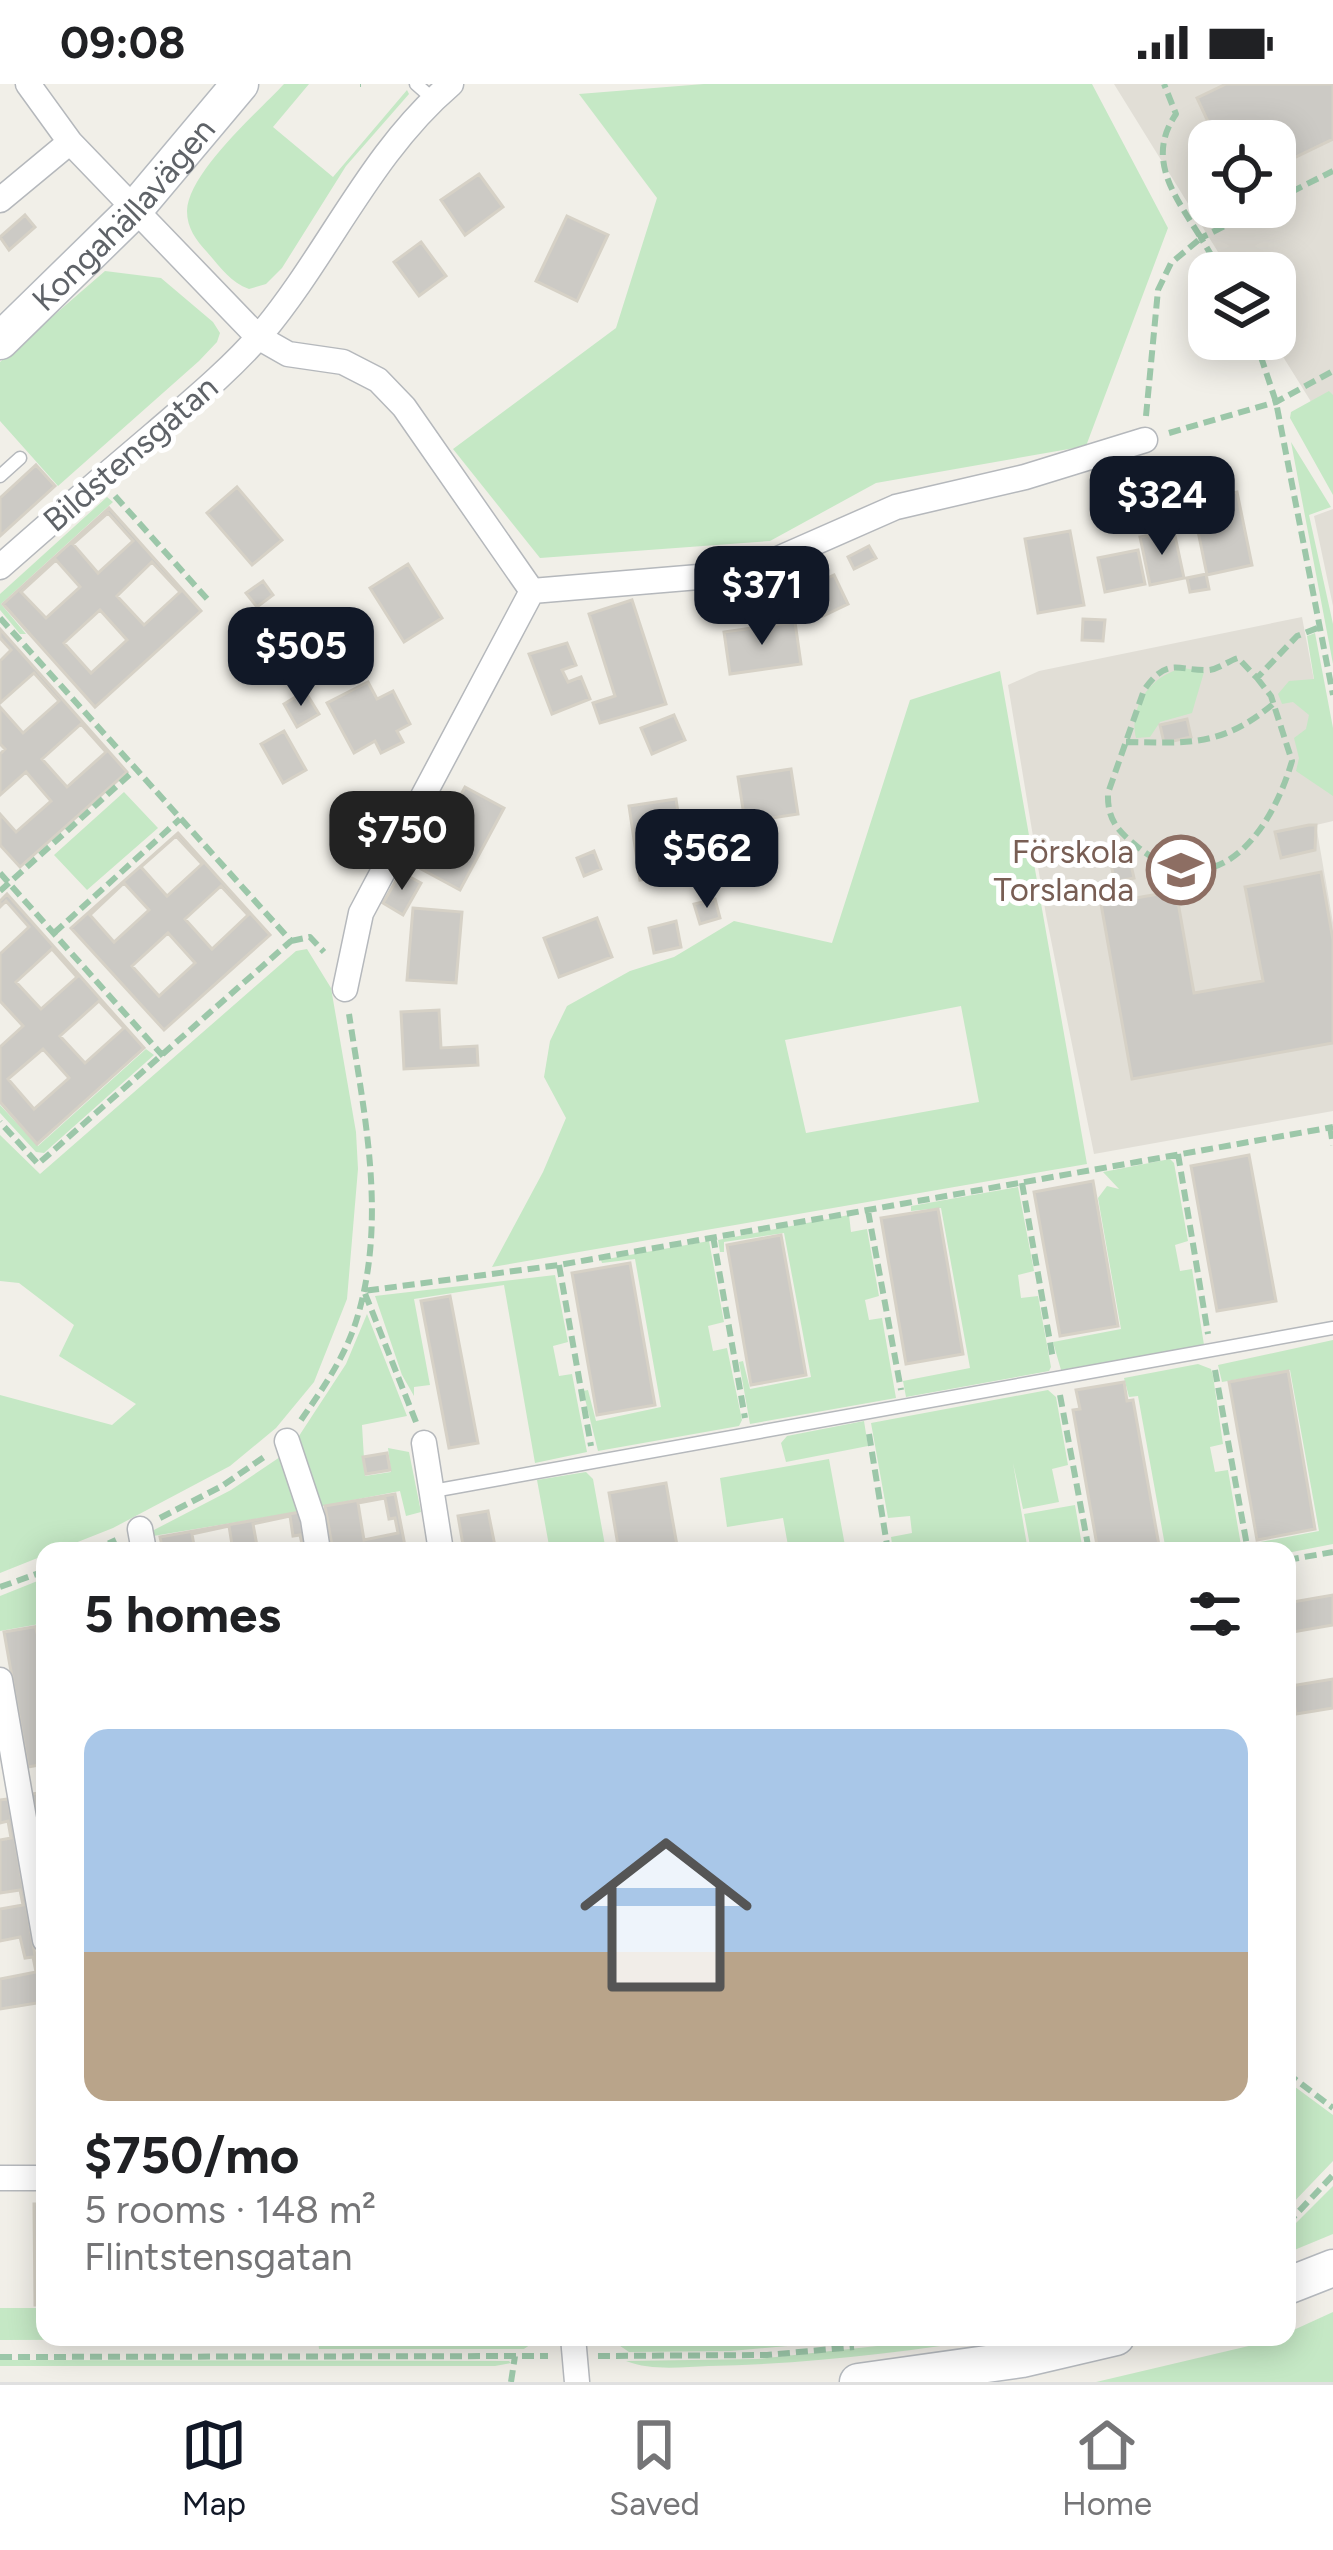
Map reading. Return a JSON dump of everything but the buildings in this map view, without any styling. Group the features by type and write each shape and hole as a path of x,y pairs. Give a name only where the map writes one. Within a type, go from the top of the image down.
{"street":[{"path":"28,84 70,142 258,337 287,354 343,362 378,380 404,407 532,591"},
{"name":"Kongahällavägen","path":"0,341 135,209 240,84"},
{"name":"Bildstensgatan","path":"0,567 216,380 258,337 433,89"},
{"path":"0,200 70,142"},
{"path":"532,591 746,573 896,507 1024,477 1145,440"},
{"path":"345,989 361,913 532,591"},
{"path":"287,1441 317,1542"},
{"path":"424,1443 440,1542"},
{"path":"0,1680 36,1888"},
{"path":"0,2178 36,2178"},
{"path":"1296,2282 1333,2268"},
{"path":"857,2364 1022,2359 1078,2346"}],"lane":[{"path":"0,476 20,458"},
{"path":"431,1491 1333,1328"}],"path":[{"path":"1164,84 1176,113 1162,135 1163,167 1209,252"},
{"path":"1296,190 1333,171"},
{"path":"1221,228 1171,263 1158,290 1145,440 1276,401 1333,370"},
{"path":"1262,360 1276,401 1333,694"},
{"path":"100,480 209,601"},
{"path":"0,618 291,941 38,1164 0,1122"},
{"path":"1257,678 1297,636 1320,627"},
{"path":"1238,658 1273,703 1292,760 1240,855 1221,866 1192,872 1161,865 1116,829 1108,794 1136,705 1160,673 1178,666 1216,669 1238,658"},
{"path":"1126,742 1192,744 1241,728 1273,703"},
{"path":"0,891 136,769"},
{"path":"53,933 181,819"},
{"path":"0,873 163,1056"},
{"path":"142,1540 287,1441 343,1355 364,1291 374,1184 345,989"},
{"path":"364,1291 559,1265 1331,1127 1333,1145"},
{"path":"868,1210 903,1406"},
{"path":"713,1235 748,1434"},
{"path":"559,1265 593,1461"},
{"path":"364,1291 424,1443"},
{"path":"866,1412 887,1542"},
{"path":"1296,1558 1333,1552"},
{"path":"0,1587 36,1574"},
{"path":"1296,2080 1333,2108"},
{"path":"1296,2214 1333,2175"},
{"path":"0,2356 767,2355 857,2364"},
{"path":"511,2382 515,2356"}],"shaded area":[{"path":"1114,84 1333,84 1333,437 1285,360 1296,360 1296,252 1218,252 1203,228 1296,228 1296,120 1188,120 1188,204"},
{"path":"1333,509 1333,606 1314,516"},
{"name":"Förskola Torslanda","path":"1302,617 1333,781 1333,821 1316,825 1333,923 1333,1111 1094,1154 1046,915 1008,685 1039,671"}],"green space":[{"path":"284,84 309,84 273,127 333,177 407,90 409,94 346,166 282,268 266,284 249,289 231,278 199,243 187,211 190,196 211,162"},
{"path":"704,84 1092,84 1168,228 1086,446 876,483 770,541 540,558 453,449 616,328 657,198 579,94"},
{"path":"105,271 161,278 220,333 199,361 58,486 0,421 0,362"},
{"path":"1329,391 1333,395 1333,495 1290,418 1291,412"},
{"path":"1291,442 1331,507 1309,515 1333,624 1333,664"},
{"path":"107,497 113,502 1,604 26,634 20,634 0,610 0,594"},
{"path":"1315,633 1333,728 1333,796 1296,771 1299,758 1294,738 1306,729 1309,715 1293,702 1282,704 1278,694 1289,681 1314,679 1307,636"},
{"path":"1184,668 1204,672 1192,713 1160,722 1150,737 1136,738 1136,714 1145,693 1162,677"},
{"path":"1000,671 1087,1164 492,1267 566,1118 544,1077 550,1041 567,1006 630,971 674,957 734,921 832,943 910,700","holes":["961,1006 979,1102 806,1133 785,1040"]},
{"path":"124,792 158,828 87,890 54,855"},
{"path":"307,949 331,988 358,1169 347,1299 314,1382 276,1428 230,1466 78,1542 36,1542 36,1559 0,1573 0,1395 112,1425 136,1404 59,1356 74,1325 19,1283 0,1281 0,1135 40,1174 296,951"},
{"path":"146,1049 154,1055 44,1153 36,1152 0,1113 0,1105 38,1146"},
{"path":"1170,1159 1188,1241 1175,1245 1180,1271 1192,1269 1204,1345 1061,1370 1053,1342 1121,1329 1098,1198 1107,1186 1119,1189 1103,1172"},
{"path":"1018,1187 1034,1271 1018,1275 1021,1298 1038,1296 1049,1371 906,1397 903,1381 970,1368 941,1208 911,1211 911,1206"},
{"path":"849,1215 851,1232 867,1229 879,1296 865,1300 869,1320 882,1318 896,1398 750,1424 739,1362 743,1361 750,1389 811,1377 784,1233 724,1242 724,1252 718,1240"},
{"path":"709,1241 724,1322 708,1326 713,1351 727,1348 742,1420 739,1426 598,1451 583,1391 588,1390 596,1421 661,1407 635,1259 601,1260"},
{"path":"555,1275 568,1342 553,1346 559,1376 572,1374 587,1452 535,1463 504,1285 414,1299 430,1385 414,1387 414,1396 375,1296"},
{"path":"367,1314 407,1416 362,1425 365,1476 391,1472 388,1448 409,1452 421,1512 406,1516 400,1491 317,1507 297,1439 346,1364"},
{"path":"1333,1340 1333,1544 1296,1551 1296,1542 1261,1542 1319,1531 1290,1370 1222,1382 1218,1365"},
{"path":"1198,1364 1211,1369 1223,1444 1210,1447 1215,1472 1228,1470 1240,1542 1164,1542 1138,1396 1129,1397 1124,1378"},
{"path":"1048,1390 1056,1397 1068,1465 1052,1469 1059,1502 1023,1509 1013,1463 1026,1542 892,1542 891,1537 912,1533 910,1516 888,1518 871,1423"},
{"path":"864,1421 868,1446 786,1462 781,1443 787,1436"},
{"path":"280,1457 304,1511 153,1536 152,1531 231,1490"},
{"path":"829,1459 844,1542 787,1542 783,1518 727,1527 720,1478"},
{"path":"586,1472 593,1479 604,1542 548,1542 537,1480"},
{"path":"1075,1505 1081,1542 1029,1542 1024,1514"},
{"path":"36,1582 36,1625 0,1631 0,1596"},
{"path":"1296,2088 1333,2115 1333,2161 1296,2200"},
{"path":"1333,2186 1333,2234 1296,2249 1296,2223"},
{"path":"0,2308 36,2308 36,2340 0,2340"},
{"path":"1333,2312 1333,2382 1096,2382 1249,2346 1296,2346 1296,2329"},
{"path":"319,2346 528,2346 524,2349"},
{"path":"620,2346 788,2346 731,2351 629,2352"},
{"path":"877,2346 937,2346 782,2363 667,2368 626,2361 758,2359"},
{"path":"0,2360 509,2361 511,2363 0,2366"}],"place":[{"name":"Förskola Torslanda","path":"1181,870"}]}
